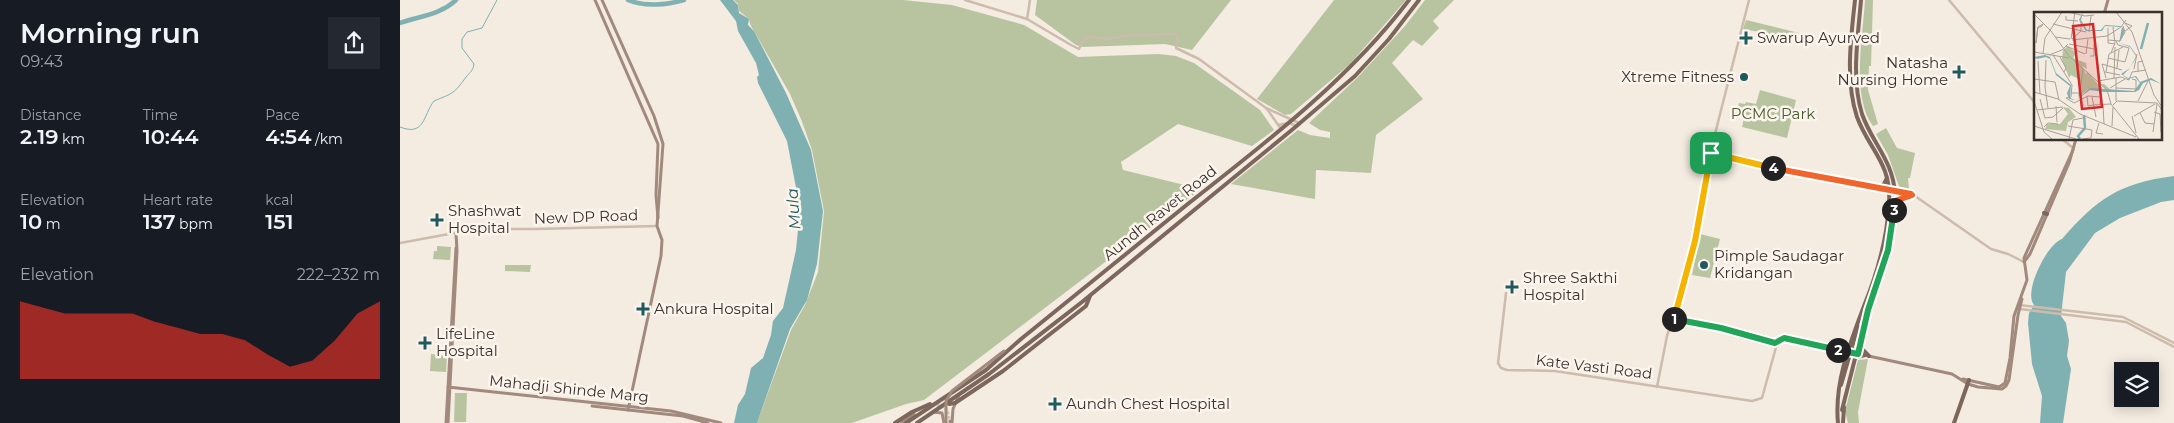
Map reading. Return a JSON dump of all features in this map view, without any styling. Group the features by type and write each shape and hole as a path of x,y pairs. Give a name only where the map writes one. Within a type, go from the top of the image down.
{"main road":[{"path":"594,0 658,144 656,195 658,218"},
{"path":"602,0 654,116 664,144 657,226 662,240 661,256 627,408"},
{"name":"Aundh Ravet Road","path":"906,423 986,370 1021,339 1281,130 1349,70 1382,34 1409,0"},
{"name":"Aundh Ravet Road","path":"917,423 947,405 1091,295 1355,76 1389,39 1419,0"},
{"path":"1843,421 1842,410 1882,249 1888,215 1889,189 1887,177 1879,156 1861,126 1854,106 1851,75 1855,0"},
{"path":"1838,396 1858,326 1866,311 1888,250 1895,201 1895,192 1888,162 1866,124 1860,105 1856,75 1861,0"},
{"path":"602,17 608,13"},
{"path":"619,55 625,50"},
{"path":"1969,382 1999,387 2005,383 2028,276 2024,262 2046,214 2076,140"},
{"path":"1879,188 1884,184 1887,177"},
{"path":"1895,201 1910,196"},
{"path":"447,423 456,232"},
{"path":"947,405 955,403 1003,371 1086,306 1091,295"},
{"path":"1848,352 1858,356 1867,355 1952,374 1978,387 1999,390 2008,384 2018,315 2021,307"},
{"path":"1843,421 1866,311"},
{"path":"1838,423 1838,396 1848,352 1860,312 1866,311"},
{"path":"948,423 946,401 952,391 1021,339"},
{"path":"1860,347 1867,355"},
{"path":"1954,423 1969,382"},
{"name":"Mahadji Shinde Marg","path":"449,388 685,415"},
{"path":"948,423 959,395"},
{"path":"895,423 912,412 935,403"},
{"path":"933,412 942,414 948,423"},
{"path":"902,423 914,414"},
{"path":"685,415 708,423"},
{"path":"685,415 721,423"}],"street":[{"path":"965,0 1027,19 1071,46 1080,49 1083,40 1088,37 1107,39 1132,35 1176,34 1178,39 1176,48 1200,59 1266,108 1298,124"},
{"path":"1027,19 1030,0"},
{"path":"1657,386 1667,336 1674,319 1693,248 1711,153 1749,0"},
{"path":"1949,0 2034,103"},
{"path":"1266,108 1281,130"},
{"path":"1278,125 1291,121"},
{"path":"2063,140 2073,149"},
{"path":"1711,153 1798,174 1889,189 1910,196 1991,249 2008,254 2024,262"},
{"name":"New DP Road","path":"400,243 476,229 657,226"},
{"name":"Kate Vasti Road","path":"1506,292 1498,344 1498,363 1501,368 1507,370 1555,371 1752,401 1760,400 1775,343"},
{"path":"2021,307 2122,319 2174,345"},
{"path":"2122,319 2125,313"},
{"path":"1674,319 1721,328 1775,343 1784,338 1848,352"}],"green space":[{"path":"734,0 903,0 952,5 1024,25 1078,57 1158,54 1176,56 1194,63 1260,110 1274,130 1252,146 1178,124 1121,162 1123,170 1201,189 924,400 906,404 852,423 757,423 791,330 805,305 818,272 824,211 812,150 801,119 790,94 750,24 749,19 739,11 738,4"},
{"path":"1037,0 1231,0 1192,50 1165,44 1082,47 1076,45 1035,15"},
{"path":"1334,0 1406,0 1350,64 1291,114 1285,115 1257,99"},
{"path":"1425,0 1454,0 1433,21 1439,28 1422,46 1413,40 1392,63 1423,99 1376,135 1371,173 1316,170 1315,199 1231,184 1298,130 1310,135 1330,138 1330,132 1320,130 1309,123 1357,78 1405,26"},
{"path":"1865,0 1873,0 1871,66 1869,66 1868,90 1878,124 1873,126 1866,114 1860,83"},
{"path":"1746,20 1799,33 1797,39 1743,29"},
{"name":"PCMC Park","path":"1760,90 1796,100 1787,138 1742,127 1745,114 1744,110 1738,108 1739,103 1756,104"},
{"path":"1886,128 1897,148 1915,153 1910,178 1908,178 1909,189 1907,191 1900,189 1888,155 1876,134"},
{"name":"Pimple Saudagar Kridangan","path":"1700,234 1720,239 1710,278 1692,275"},
{"path":"437,246 451,247 450,260 433,259"},
{"path":"505,265 531,265 530,272 505,271"},
{"path":"431,354 447,356 446,372 430,371"},
{"path":"1868,359 1858,412 1859,423 1848,423 1845,411 1858,360"},
{"path":"455,393 467,393 466,422 454,422"}],"water":[{"path":"720,0 733,0 738,5 739,13 749,19 748,25 754,31 786,93 811,150 823,211 817,264 807,300 790,329 757,423 734,423 738,405 745,394 751,368 763,358 771,335 773,321 783,308 796,250 798,230 796,217 799,203 787,141 758,83 757,77 759,75 756,63 738,31 736,21"},
{"path":"2174,176 2174,200 2161,202 2120,218 2095,233 2066,272 2061,316 2066,323 2069,341 2067,356 2071,369 2063,423 2040,423 2042,396 2032,364 2028,323 2029,313 2034,305 2031,299 2032,290 2038,269 2056,243 2098,203 2124,188 2138,183"}],"waterway":[{"path":"400,23 437,12 456,0"},
{"path":"400,127 408,129 419,127 434,101 459,87 474,64 462,48 462,39 467,32 482,28 497,0"},
{"path":"628,0 641,4 670,3 684,0"}],"tunnel":[{"path":"932,405 939,405 947,410 950,421"}],"place":[{"name":"Swarup Ayurved","path":"1746,38"},
{"name":"Natasha Nursing Home","path":"1959,72"},
{"name":"Xtreme Fitness","path":"1744,77"},
{"name":"Shashwat Hospital","path":"437,220"},
{"name":"Pimple Saudagar Kridangan","path":"1704,265"},
{"name":"Shree Sakthi Hospital","path":"1512,287"},
{"name":"Ankura Hospital","path":"643,309"},
{"name":"LifeLine Hospital","path":"425,343"},
{"name":"Aundh Chest Hospital","path":"1055,404"}],"route":[{"path":"1711,153 1798,174 1890,189 1912,195 1895,201 1888,250 1868,310 1858,354 1784,338 1775,343 1721,328 1674,319 1695,241 1711,153"}],"water label":[{"name":"Mula","path":"793,209"}]}
